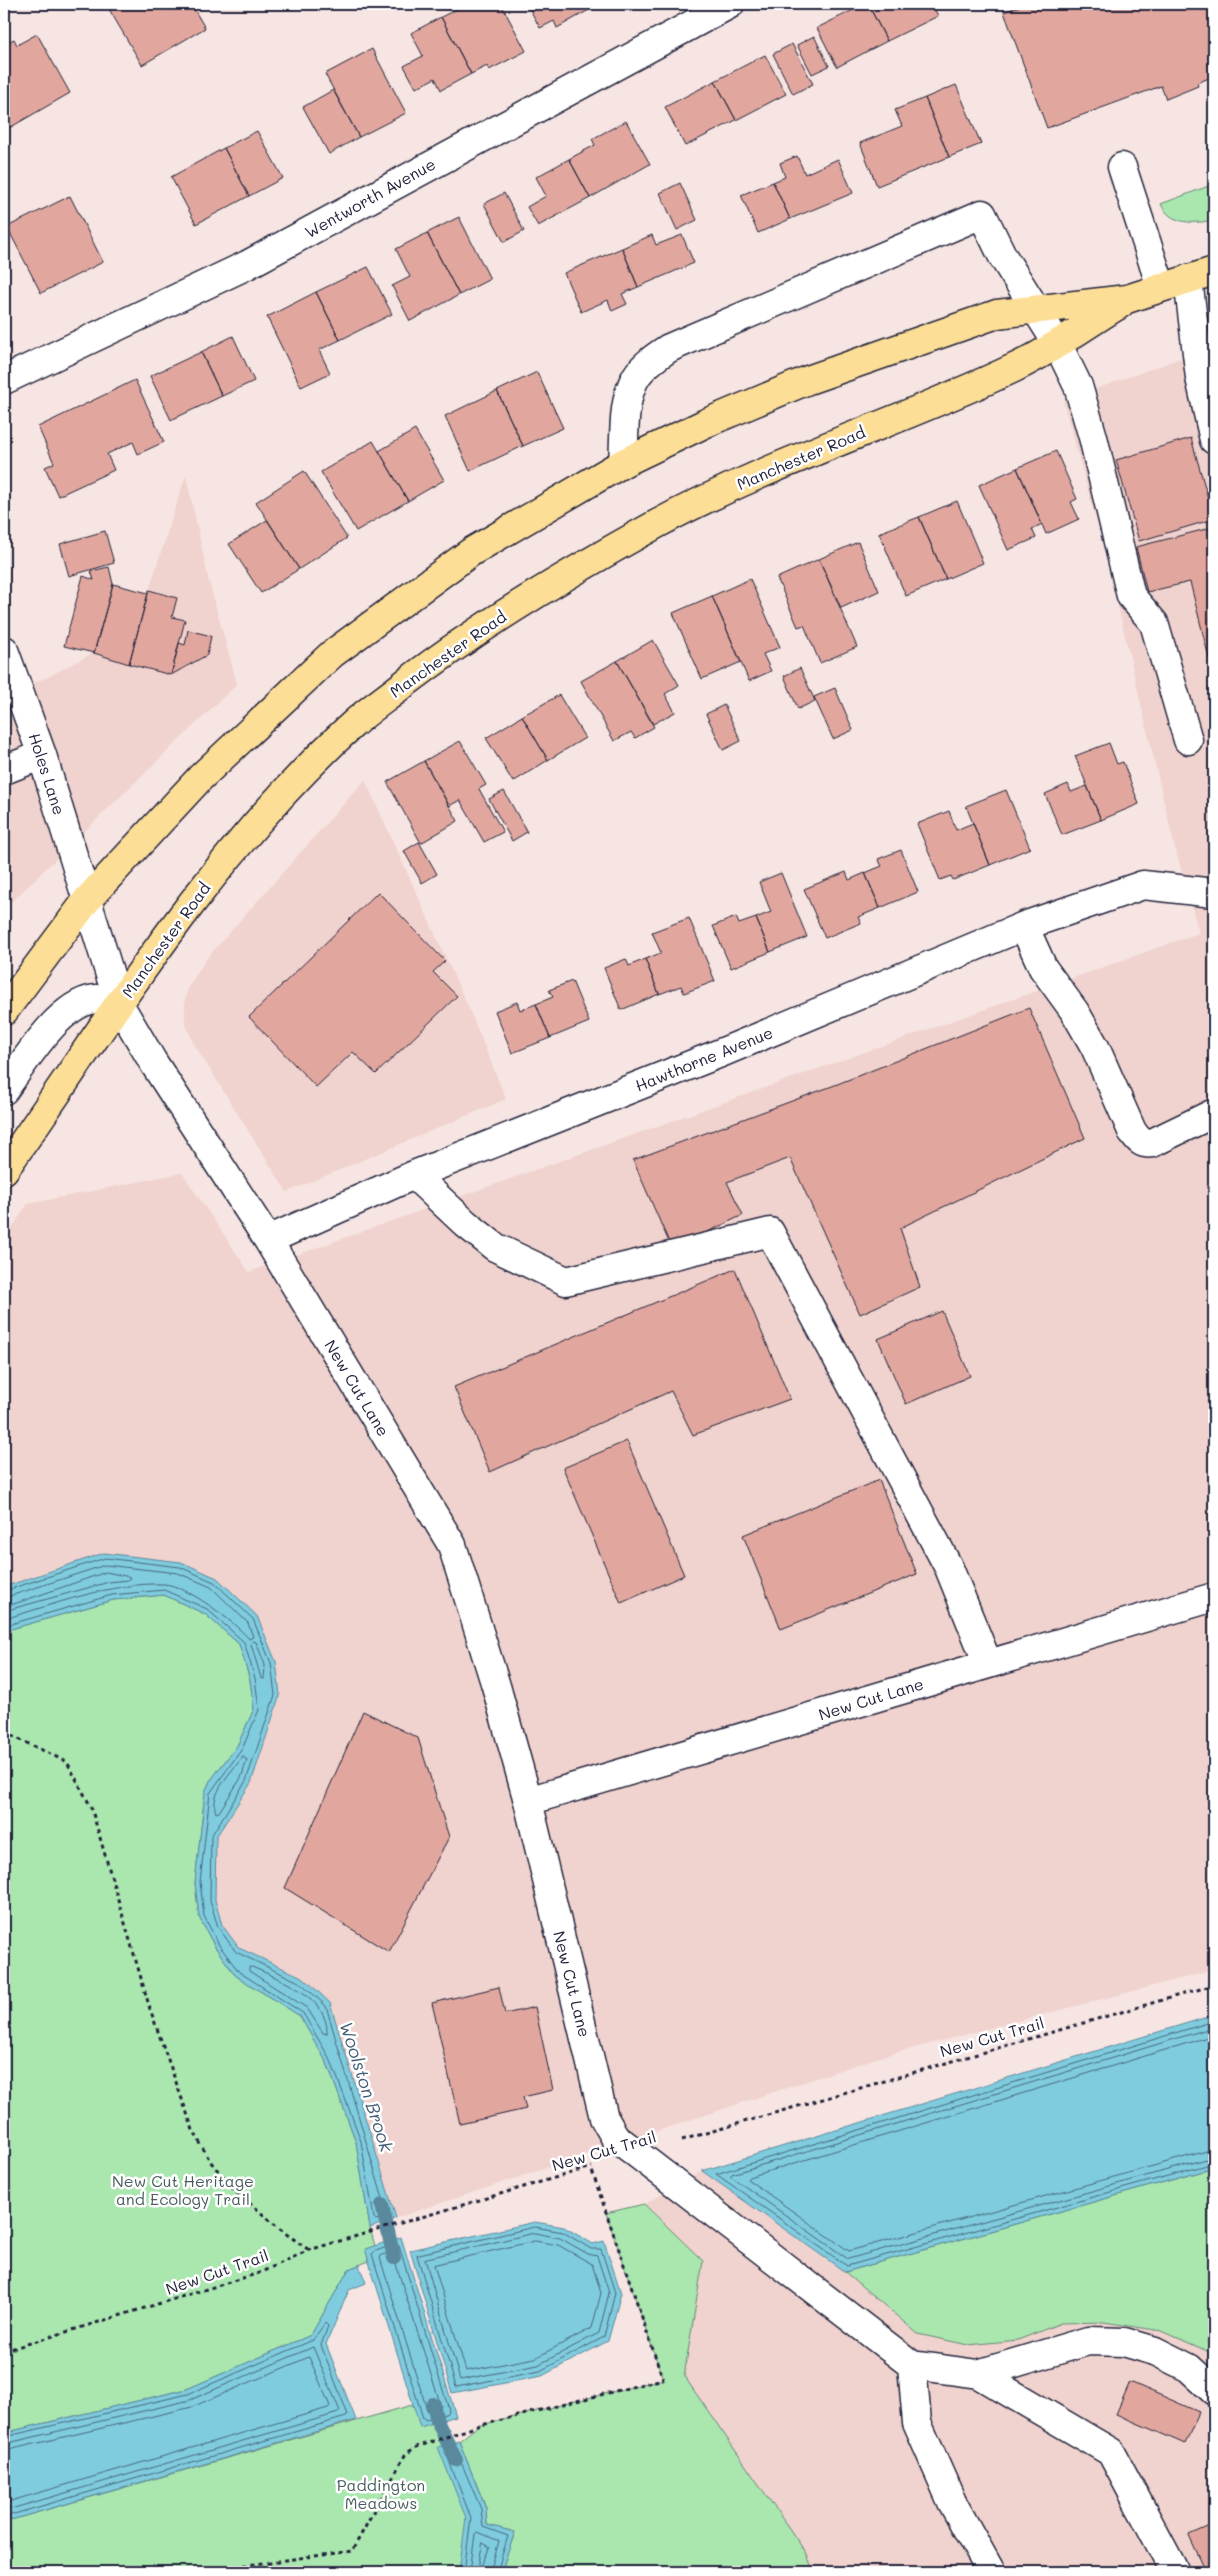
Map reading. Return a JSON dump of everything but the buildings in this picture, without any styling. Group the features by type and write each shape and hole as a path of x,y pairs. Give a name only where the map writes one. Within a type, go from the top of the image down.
{"main road":[{"name":"Manchester Road","path":"4,1011 87,900 201,777 332,654 471,552 623,463 706,423 808,380 997,314 1127,299 1214,271"},
{"name":"Manchester Road","path":"4,1170 119,1004 248,831 353,723 439,657 523,603 657,524 767,470 1017,367 1127,299"}],"street":[{"name":"Wentworth Avenue","path":"4,380 247,265 730,4"},
{"path":"1122,167 1161,287"},
{"path":"623,463 628,400 636,377 651,360 669,348 982,214 1003,257 1038,310 1078,386 1093,436 1131,596 1154,623 1188,740"},
{"path":"1188,279 1200,378 1214,440"},
{"name":"Holes Lane","path":"4,650 42,755 119,1004"},
{"path":"4,770 42,755"},
{"name":"Hawthorne Avenue","path":"268,1240 414,1175 723,1052 1024,926 1143,885 1214,893"},
{"path":"1024,926 1043,968 1085,1029 1132,1131 1139,1141 1146,1144 1152,1143 1214,1113"},
{"path":"4,1090 53,1024 70,1009 88,1001 104,999 119,1004"},
{"name":"New Cut Lane","path":"119,1004 153,1062 268,1240 452,1546 496,1686 528,1801 604,2118 614,2137 912,2365"},
{"path":"414,1175 466,1224 495,1247 566,1281 770,1232 949,1568 988,1664"},
{"name":"New Cut Lane","path":"528,1801 1214,1597"},
{"path":"978,2374 1088,2341 1124,2342 1155,2351 1189,2368 1214,2391"},
{"path":"991,2572 952,2502 917,2423 912,2365 978,2374 1111,2452 1175,2572"}],"path":[{"path":"4,1732 67,1762 91,1807 150,2009 193,2130 210,2162 235,2191 285,2233 309,2250"},
{"name":"New Cut Trail","path":"4,2351 259,2273 309,2250 400,2225 591,2167 1214,1985"},
{"path":"196,2572 352,2551 406,2454 414,2448 478,2426 663,2379 591,2167"}],"shaded area":[{"path":"1214,346 1214,1970 879,2057 396,2218 330,2003 304,1978 239,1948 222,1925 215,1900 216,1837 251,1783 280,1695 104,1553 4,1587 4,1240 28,1204 182,1173 249,1272 1199,933 1174,844 1105,551 1063,401"},
{"path":"186,475 209,582 237,684 4,909 4,693 46,678 93,653 113,584 148,593"},
{"path":"365,780 469,1009 506,1099 287,1192 194,1044 185,1022 185,1000 189,986 207,958"},
{"path":"702,2171 845,2272 918,2334 968,2345 1018,2340 1061,2323 1104,2322 1162,2331 1210,2350 1214,2354 1214,2572 814,2572 806,2553 684,2376 703,2261 645,2204"}],"green space":[{"path":"1214,184 1214,220 1191,222 1177,219 1170,216 1161,204"},
{"name":"New Cut Heritage and Ecology Trail","path":"164,1595 205,1614 239,1644 250,1680 254,1709 237,1746 210,1781 205,1792 195,1883 199,1917 215,1947 236,1976 300,2016 327,2063 356,2142 370,2228 375,2246 366,2249 369,2261 349,2269 311,2335 187,2389 4,2433 4,1631 113,1600"},
{"path":"1214,2168 1214,2354 1162,2331 1104,2322 1061,2323 1018,2340 968,2345 918,2334 845,2272"},
{"path":"644,2204 703,2261 684,2376 806,2553 814,2572 501,2572 515,2532 487,2525 486,2508 459,2441 478,2426 663,2379 606,2213"},
{"name":"Paddington Meadows","path":"412,2405 430,2408 474,2514 473,2572 4,2572 4,2522"}],"water":[{"path":"104,1553 181,1562 217,1578 257,1616 276,1662 280,1695 251,1783 216,1837 215,1900 222,1925 239,1948 304,1978 330,2003 396,2218 370,2228 356,2142 327,2063 300,2016 236,1976 215,1947 199,1917 195,1883 205,1792 210,1781 237,1746 254,1709 250,1680 239,1644 205,1614 164,1595 113,1600 4,1631 4,1587"},
{"path":"1214,2015 1214,2168 845,2272 702,2171"},
{"path":"535,2222 564,2227 593,2244 604,2241 621,2293 608,2341 542,2376 452,2393 410,2250"},
{"path":"401,2237 456,2416 420,2427 365,2249"},
{"path":"359,2265 366,2283 349,2290 326,2344 356,2420 4,2522 4,2433 187,2389 311,2335 349,2269"},
{"path":"459,2441 486,2509 487,2525 515,2532 501,2572 459,2572 466,2518 438,2447"}],"waterway":[{"name":"Woolston Brook","path":"382,2205 394,2258"},
{"name":"Woolston Brook","path":"433,2404 437,2421 456,2460"}]}
